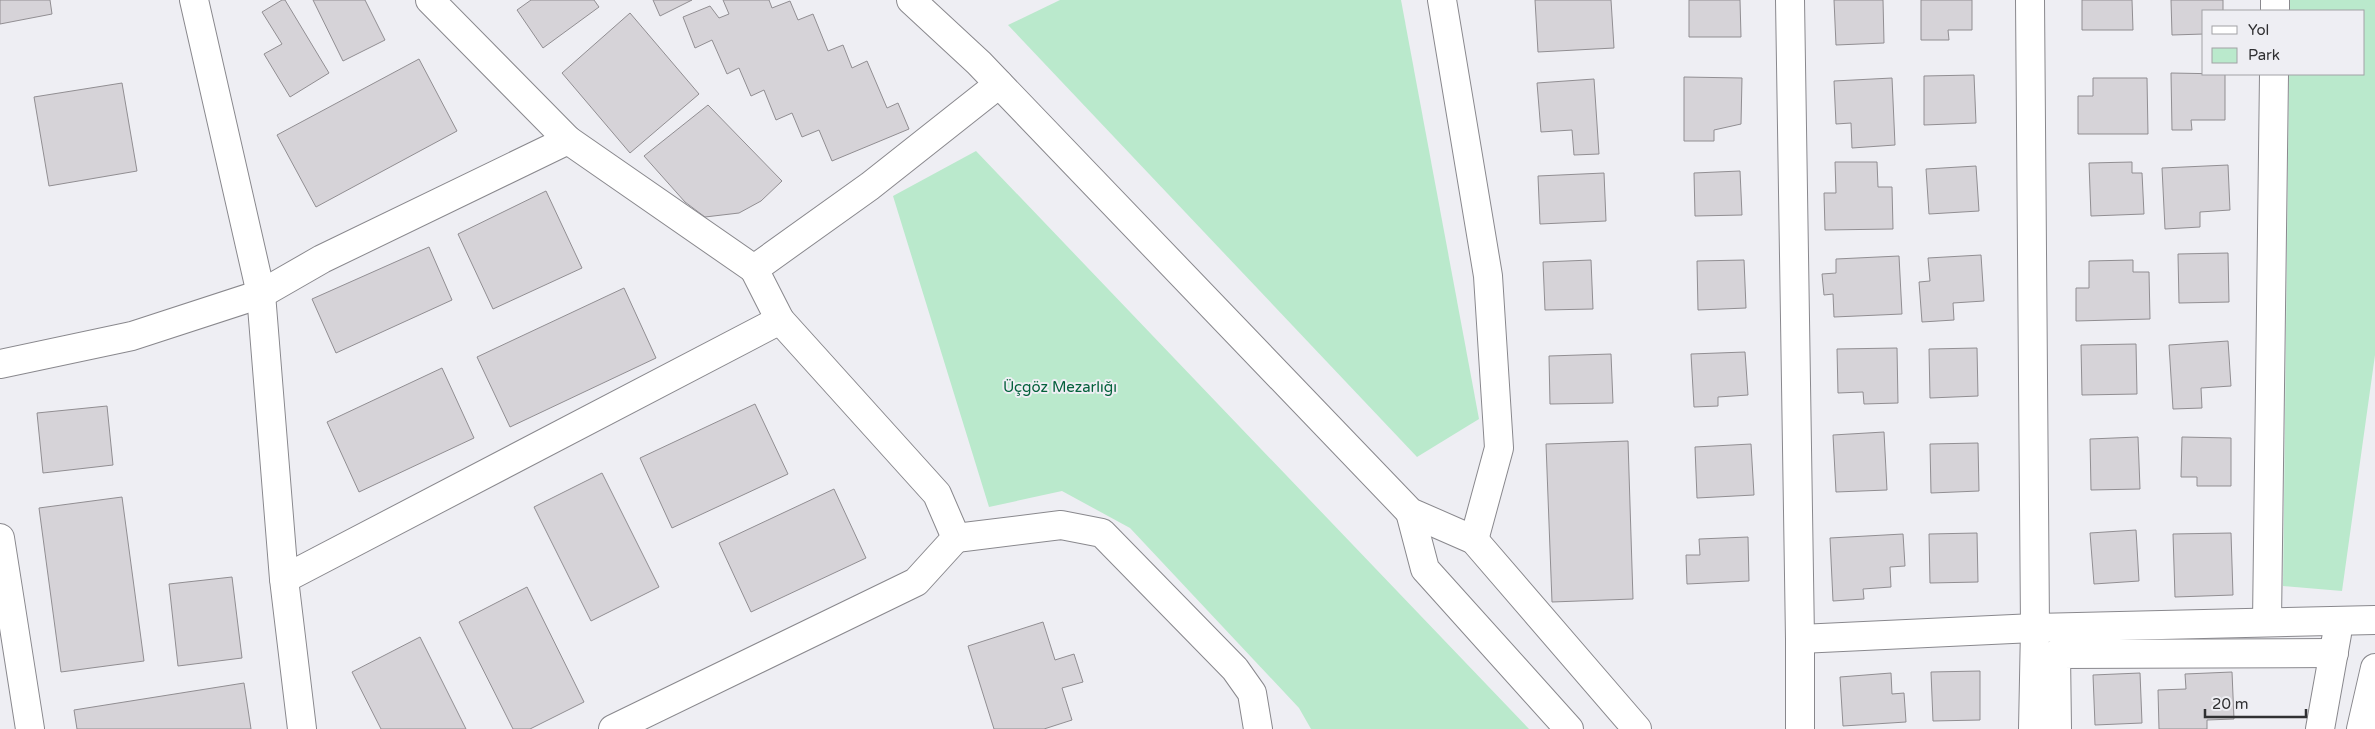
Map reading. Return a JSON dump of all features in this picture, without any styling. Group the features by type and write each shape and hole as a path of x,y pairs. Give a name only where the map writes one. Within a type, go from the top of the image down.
{"street":[{"path":"194,0 262,294 284,579 302,729"},
{"path":"430,0 568,140 754,269 780,320 887,436 937,494 956,538"},
{"path":"911,0 999,84 1410,512 1474,540 1637,729"},
{"path":"1442,0 1488,276 1498,438 1498,448 1474,540"},
{"path":"1790,0 1800,729"},
{"path":"2030,0 2035,628 2033,729"},
{"path":"2267,622 2274,75"},
{"path":"754,269 870,186 999,84"},
{"path":"0,364 132,336 262,294 322,259 568,140"},
{"path":"284,579 780,320"},
{"path":"1410,512 1425,569 1570,729"},
{"path":"613,729 916,582 956,538 1061,525 1102,533 1235,669 1252,693 1258,729"},
{"path":"0,538 10,663 30,729"},
{"path":"2320,729 2339,620"},
{"path":"1800,639 2035,628 2375,620"},
{"path":"2057,729 2056,654 2334,653"},
{"path":"2361,729 2375,668"}],"green space":[{"path":"1060,0 1401,0 1479,419 1417,457 1008,25"},
{"path":"2290,0 2375,0 2375,355 2342,591 2283,586 2289,75 2365,75 2365,10 2290,10"},
{"name":"Üçgöz Mezarlığı","path":"976,151 1529,729 1311,729 1299,708 1130,528 1062,491 989,507 893,196"}],"building":[{"path":"0,0 50,0 52,14 0,24"},
{"path":"285,0 329,73 290,97 264,54 282,44 262,12"},
{"path":"313,0 365,0 385,40 343,61"},
{"path":"531,0 594,0 599,7 543,48 517,10"},
{"path":"653,0 692,0 660,16"},
{"path":"723,0 769,0 772,8 790,1 798,20 813,14 828,51 843,45 852,68 867,61 887,108 898,103 909,129 832,161 819,130 802,137 792,113 776,120 764,90 751,96 739,68 727,74 712,40 695,48 683,17 710,6 719,18 729,14"},
{"path":"1535,0 1611,0 1614,48 1538,52"},
{"path":"1689,0 1740,0 1741,37 1689,37"},
{"path":"1834,0 1883,0 1884,43 1836,45"},
{"path":"1921,0 1972,0 1972,30 1948,30 1949,40 1921,40"},
{"path":"2082,0 2132,0 2133,30 2082,30"},
{"path":"2171,0 2223,0 2223,10 2202,10 2202,34 2172,35"},
{"path":"630,13 699,94 630,153 562,73"},
{"path":"419,59 457,131 316,207 277,135"},
{"path":"2171,73 2225,75 2225,120 2191,120 2192,130 2172,130"},
{"path":"1974,75 1976,123 1924,125 1924,76"},
{"path":"1684,77 1742,78 1741,124 1714,130 1714,141 1684,141"},
{"path":"1892,78 1895,145 1852,148 1851,123 1836,124 1834,81"},
{"path":"2093,78 2147,78 2148,134 2078,134 2078,96 2093,96"},
{"path":"1594,79 1599,154 1574,155 1572,130 1541,132 1537,83"},
{"path":"122,83 137,171 49,186 34,97"},
{"path":"708,105 782,181 761,201 739,213 705,217 685,202 644,156"},
{"path":"1835,162 1877,162 1878,187 1892,187 1893,229 1825,230 1824,193 1836,193"},
{"path":"2132,162 2132,173 2142,173 2144,214 2091,216 2089,163"},
{"path":"2228,165 2230,210 2200,212 2200,227 2165,229 2162,168"},
{"path":"1976,166 1979,211 1929,214 1926,169"},
{"path":"1740,171 1742,215 1695,216 1694,173"},
{"path":"1604,173 1606,221 1540,224 1538,176"},
{"path":"546,191 582,268 493,309 458,234"},
{"path":"429,247 452,300 336,353 312,299"},
{"path":"2228,253 2229,302 2179,303 2178,254"},
{"path":"1981,255 1984,301 1953,303 1954,320 1922,322 1919,282 1930,281 1928,258"},
{"path":"1899,256 1902,314 1834,317 1833,294 1824,295 1822,274 1836,273 1836,259"},
{"path":"1591,260 1593,309 1545,310 1543,262"},
{"path":"1744,260 1746,308 1698,310 1697,261"},
{"path":"2133,260 2133,272 2149,272 2150,319 2076,321 2076,288 2089,288 2089,261"},
{"path":"624,288 656,358 510,427 477,357"},
{"path":"2228,341 2231,386 2201,388 2202,408 2173,409 2169,345"},
{"path":"2136,344 2137,394 2082,395 2081,345"},
{"path":"1897,348 1898,403 1864,404 1863,392 1838,393 1837,349"},
{"path":"1977,348 1978,396 1930,398 1929,349"},
{"path":"1745,352 1748,395 1718,397 1718,406 1694,407 1691,354"},
{"path":"1611,354 1613,403 1550,404 1549,356"},
{"path":"442,368 474,438 359,492 327,422"},
{"path":"755,404 788,474 672,528 640,458"},
{"path":"107,406 113,465 43,473 37,413"},
{"path":"1884,432 1887,490 1836,492 1833,435"},
{"path":"2138,437 2140,489 2091,490 2090,439"},
{"path":"2182,437 2231,438 2231,486 2197,486 2197,477 2181,477"},
{"path":"1628,441 1633,599 1552,602 1546,444"},
{"path":"1978,443 1979,491 1931,493 1930,444"},
{"path":"1751,444 1754,495 1697,498 1695,447"},
{"path":"602,473 659,587 591,621 534,507"},
{"path":"834,489 866,558 751,612 719,543"},
{"path":"122,497 144,661 61,672 39,508"},
{"path":"2136,530 2139,581 2094,584 2090,533"},
{"path":"1977,533 1978,582 1930,583 1929,534"},
{"path":"2231,533 2233,595 2175,597 2173,534"},
{"path":"1903,534 1905,566 1890,567 1891,587 1863,589 1864,599 1833,601 1830,538"},
{"path":"1748,537 1749,581 1687,584 1686,555 1700,555 1699,539"},
{"path":"232,577 242,658 178,666 169,584"},
{"path":"527,587 584,702 530,729 513,729 459,622"},
{"path":"1043,622 1055,660 1074,654 1083,682 1062,688 1072,720 1044,729 994,729 968,646"},
{"path":"420,637 466,729 381,729 352,672"},
{"path":"1980,671 1980,720 1933,721 1931,672"},
{"path":"2232,672 2234,719 2207,720 2207,729 2159,729 2158,690 2186,689 2185,674"},
{"path":"1891,673 1892,694 1904,693 1906,722 1843,726 1840,677"},
{"path":"2140,673 2142,723 2095,725 2093,675"},
{"path":"244,683 251,729 77,729 74,710"}]}
